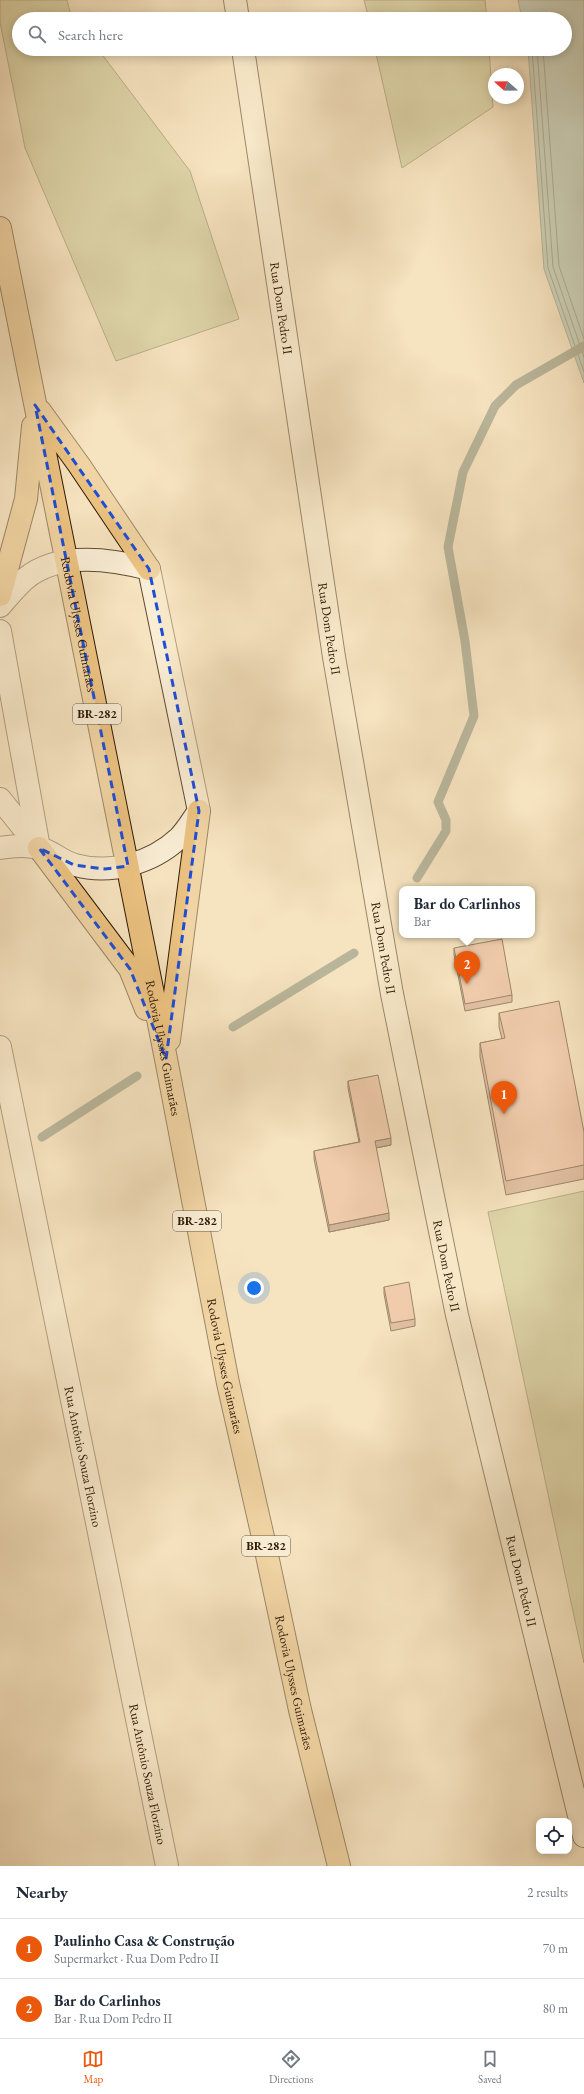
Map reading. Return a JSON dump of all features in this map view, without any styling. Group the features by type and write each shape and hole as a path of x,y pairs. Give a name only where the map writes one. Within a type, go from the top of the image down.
{"highway":[{"name":"Rodovia Ulysses Guimarães","path":"0,228 128,866 228,1383 300,1710 339,1866"},
{"path":"35,405 79,465 149,568"},
{"path":"0,596 26,499 35,405"},
{"path":"166,1059 199,811"},
{"path":"39,848 130,969 166,1059"}],"main road":[{"path":"235,0 237,12"},
{"name":"Rua Dom Pedro II","path":"244,56 334,657 392,994 457,1315 584,1836"},
{"path":"0,606 26,578 51,566 67,562 96,559 117,561 149,568 199,811 180,837 160,852 128,866 106,869 74,865 39,848 11,846 0,848"},
{"path":"0,631 39,848"},
{"path":"0,799 39,848"},
{"name":"Rua Antônio Souza Florzino","path":"0,1048 167,1866"}],"highlighted area":[{"path":"35,405 149,569 199,811 166,1059 130,969 39,848 74,865 105,869 128,866"}],"green space":[{"path":"0,0 67,0 70,12 12,12 12,56 103,56 190,171 239,319 116,361 25,148 0,22"},
{"path":"364,0 485,0 486,12 367,12"},
{"path":"377,56 489,56 488,104 493,104 493,107 402,168"},
{"path":"584,1191 584,1663 488,1212"}],"water":[{"path":"518,0 584,0 584,383 544,269 529,56 572,56 572,12 521,12"}],"building":[{"path":"502,939 512,995 465,1004 454,948"},
{"path":"559,1001 584,1132 584,1165 506,1181 480,1043 505,1038 499,1013"},
{"path":"378,1075 391,1138 375,1141 389,1213 329,1225 314,1151 360,1142 348,1081"},
{"path":"409,1282 415,1319 391,1323 384,1287"}],"waterway":[{"path":"417,878 446,831 446,820 438,802 474,716 465,641 448,547 463,472 495,406 516,385 584,346"},
{"path":"233,1027 354,953"},
{"path":"42,1137 137,1076"}],"place":[{"name":"Bar do Carlinhos","path":"467,984"},
{"name":"Paulinho Casa & Construção","path":"504,1114"}]}
